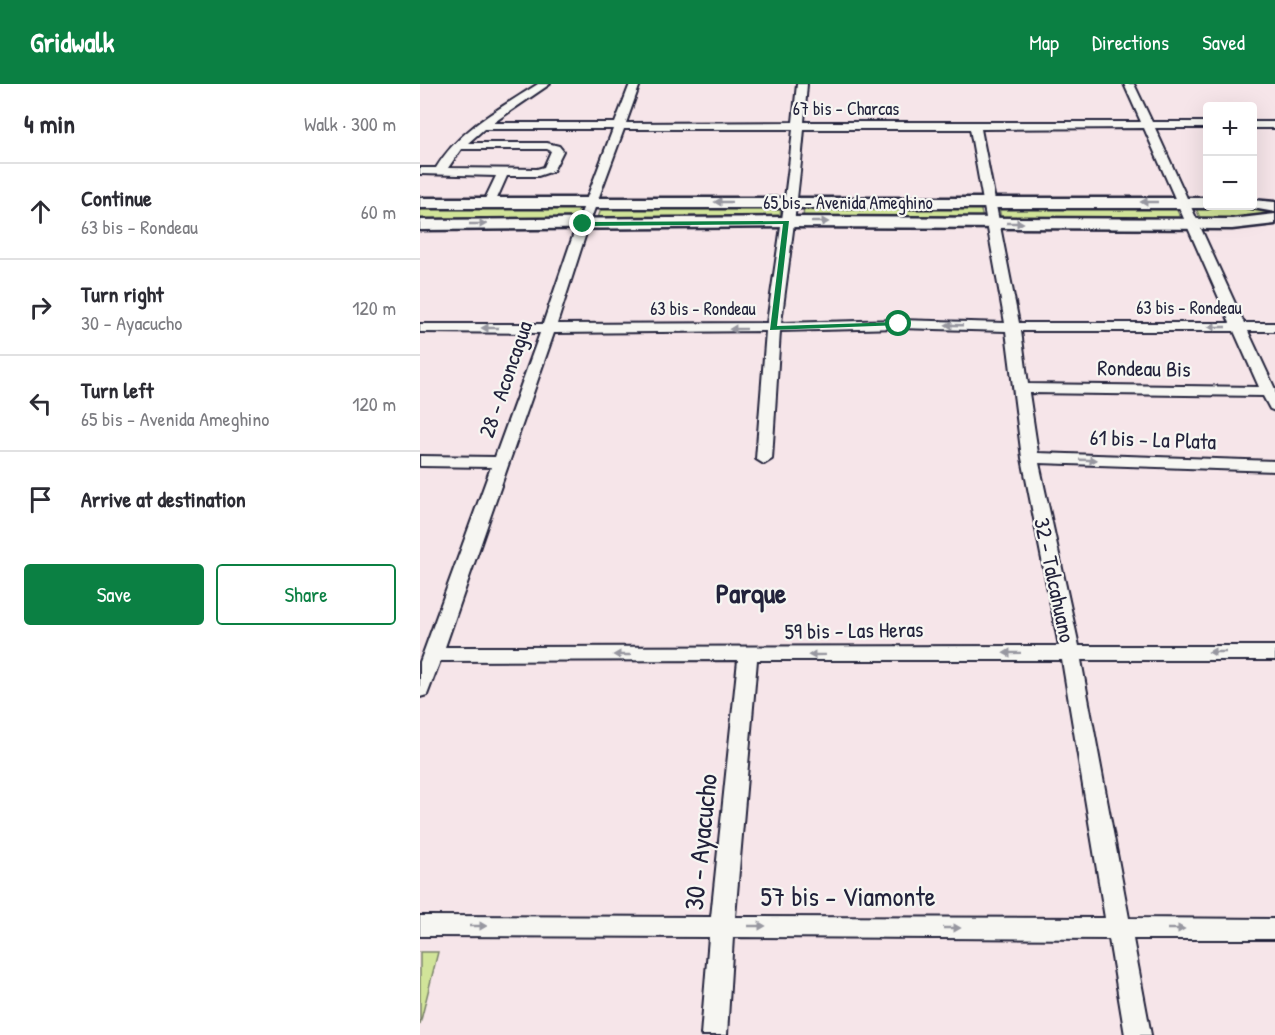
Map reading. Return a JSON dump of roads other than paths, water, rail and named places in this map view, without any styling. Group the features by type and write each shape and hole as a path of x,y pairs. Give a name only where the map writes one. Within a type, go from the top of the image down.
{"main road":[{"name":"65 bis - Avenida Ameghino","path":"420,204 1203,202"},
{"path":"1257,205 1275,207"},
{"name":"65 bis - Avenida Ameghino","path":"420,225 787,222 1232,224 1275,219"}],"street":[{"path":"440,171 457,146 545,84"},
{"name":"28 - Aconcagua","path":"420,690 549,327 583,224 593,203 618,126 635,84"},
{"path":"764,459 773,328 787,222 792,202 802,84"},
{"path":"1129,84 1272,399"},
{"name":"67 bis - Charcas","path":"484,126 1203,125"},
{"path":"1257,125 1275,125"},
{"name":"32 - Talcahuano","path":"975,126 1013,327 1030,458 1070,652 1138,1035"},
{"path":"420,171 544,172 549,169 557,151 547,146 457,146"},
{"path":"489,203 503,173"},
{"name":"63 bis - Rondeau","path":"420,328 773,328 899,324 1013,327 1275,327"},
{"name":"Rondeau Bis","path":"1020,388 1272,399"},
{"name":"61 bis - La Plata","path":"1030,458 1275,466"},
{"path":"420,461 501,462"},
{"name":"59 bis - Las Heras","path":"433,654 1275,653"},
{"name":"30 - Ayacucho","path":"714,1035 748,655"},
{"name":"57 bis - Viamonte","path":"420,926 1275,929"}],"district":[{"name":"Parque","path":"751,593"}]}
